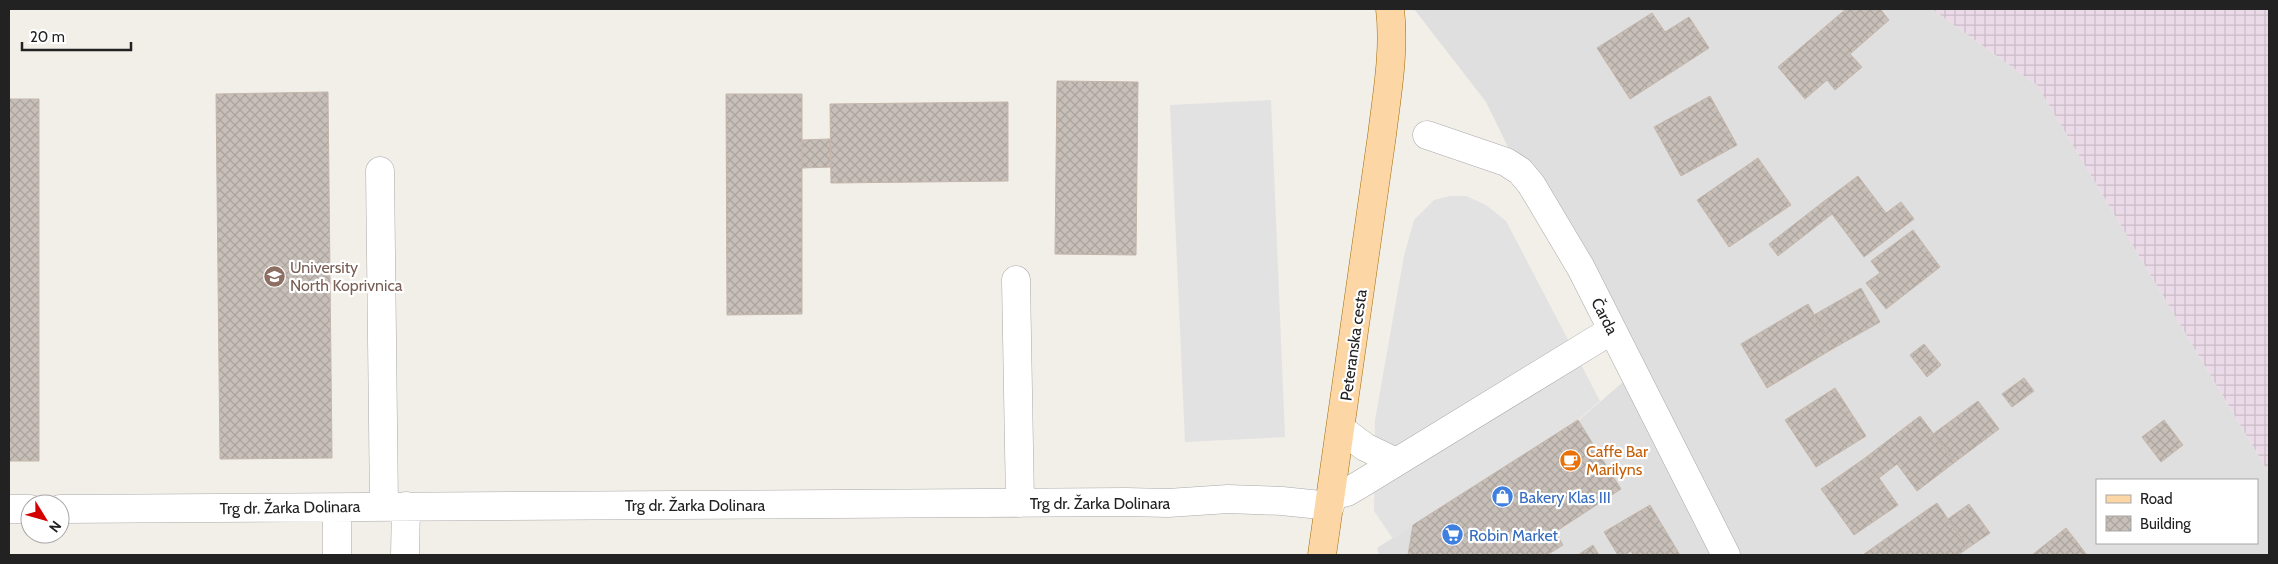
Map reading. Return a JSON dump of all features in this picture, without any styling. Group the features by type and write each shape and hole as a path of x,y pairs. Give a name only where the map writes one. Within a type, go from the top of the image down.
{"main road":[{"name":"Peteranska cesta","path":"1322,555 1382,135 1388,81 1390,9"}],"street":[{"name":"Čarda","path":"1427,134 1488,154 1506,162 1520,172 1541,199 1580,268 1726,555"},
{"path":"380,171 395,506 405,555"},
{"path":"1016,280 1020,503"},
{"path":"1330,501 1612,330"},
{"path":"1341,429 1364,447 1396,462"},
{"name":"Trg dr. Žarka Dolinara","path":"70,509 1168,503 1228,499 1330,501"},
{"path":"337,508 337,555"}],"shaded area":[{"path":"1414,9 1932,9 2037,85 2269,473 2269,555 1379,555 1377,548 1578,421 1623,382 1486,102"},
{"path":"1932,9 2269,9 2269,473 2037,85"},
{"path":"1271,100 1285,437 1185,442 1170,105"},
{"path":"1450,196 1466,196 1486,205 1506,221 1600,401 1578,420 1393,539 1374,511 1375,420 1404,256 1414,220 1434,200"}],"building":[{"path":"1846,9 1880,9 1889,20 1850,54 1862,67 1835,90 1827,80 1805,99 1778,67"},
{"path":"1652,13 1665,32 1689,17 1709,48 1630,99 1597,48"},
{"path":"1057,81 1138,82 1136,255 1055,254"},
{"name":"University North Koprivnica","path":"328,92 332,458 220,459 216,94"},
{"path":"726,94 802,94 802,314 727,315"},
{"path":"1710,96 1737,145 1681,176 1654,127"},
{"path":"9,99 39,99 39,461 9,461"},
{"path":"1008,102 1008,181 831,183 830,104"},
{"path":"830,139 831,167 802,168 802,140"},
{"path":"1758,158 1791,205 1729,247 1697,200"},
{"path":"1858,176 1886,213 1901,202 1914,219 1864,257 1823,202"},
{"path":"1823,202 1832,214 1778,256 1769,244"},
{"path":"1913,230 1940,267 1886,309 1866,283 1880,273 1871,261"},
{"path":"1861,288 1880,322 1834,348 1814,315"},
{"path":"1808,304 1834,348 1767,388 1741,344"},
{"path":"1924,344 1941,365 1927,377 1910,355"},
{"path":"2024,378 2034,391 2012,407 2002,394"},
{"path":"1835,388 1866,436 1816,467 1785,420"},
{"path":"1978,401 1999,429 1955,462 1933,434"},
{"path":"1920,416 1955,462 1917,491 1897,464 1879,478 1865,458"},
{"path":"1578,420 1621,489 1555,532 1563,545 1547,555 1408,555 1413,525"},
{"path":"2164,420 2183,445 2161,462 2142,437"},
{"path":"1865,458 1898,505 1854,535 1821,489"},
{"path":"1937,503 1968,548 1958,555 1864,554"},
{"path":"1969,504 1990,533 1968,548 1948,519"},
{"path":"1650,505 1680,555 1633,555 1631,551 1625,555 1618,555 1604,532"},
{"path":"2066,528 2087,555 2032,555"},
{"path":"1593,545 1599,555 1578,555"}],"place":[{"name":"University North Koprivnica","path":"274,276"},
{"name":"Caffe Bar Marilyns","path":"1570,460"},
{"name":"Bakery Klas III","path":"1503,497"},
{"name":"Robin Market","path":"1453,535"}]}
